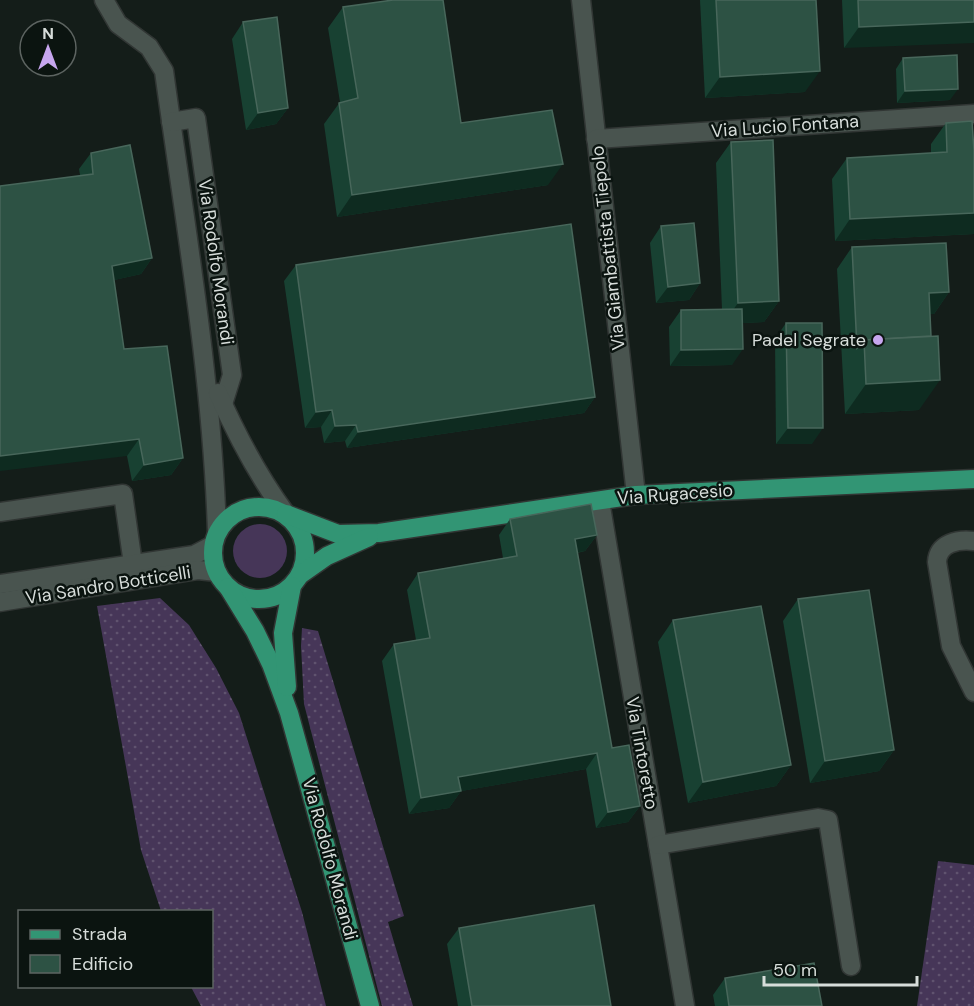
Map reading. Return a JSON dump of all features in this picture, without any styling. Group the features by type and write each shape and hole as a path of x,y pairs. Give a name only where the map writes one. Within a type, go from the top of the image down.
{"main road":[{"name":"Via Rugacesio","path":"286,514 338,534 379,533 636,495 974,479"},
{"path":"255,506 271,507 286,514 296,523 303,535 306,549 305,562 296,580 280,594 267,598 239,595 222,580 213,559 215,538 226,519 240,510 255,506"},
{"name":"Via Rugacesio","path":"296,580 327,556 379,533"},
{"name":"Via Rodolfo Morandi","path":"222,580 255,631 271,664 289,713 370,1006"},
{"name":"Via Rodolfo Morandi","path":"289,713 284,633 296,580"}],"street":[{"name":"Via Rodolfo Morandi","path":"104,0 118,24 149,47 164,71 202,346 215,476 215,538"},
{"name":"Via Giambattista Tiepolo","path":"581,0 636,495"},
{"name":"Via Lucio Fontana","path":"596,139 974,114"},
{"name":"Via Rodolfo Morandi","path":"171,122 196,118 232,375 223,404"},
{"path":"178,169 203,165"},
{"name":"Via Rodolfo Morandi","path":"202,346 213,382 223,404 256,470 286,514"},
{"path":"0,512 123,494 133,564"},
{"name":"Via Tintoretto","path":"600,501 685,1006"},
{"name":"Via Sandro Botticelli","path":"0,584 194,555 215,538"},
{"path":"974,541 964,540 950,543 940,551 937,562 950,641 974,692"},
{"name":"Via Sandro Botticelli","path":"0,602 198,570 222,580"},
{"path":"658,845 818,818 828,820 851,966"}],"shaded area":[{"path":"260,524 270,526 279,532 285,541 287,551 285,561 279,570 270,576 260,578 250,576 241,570 235,561 233,551 235,541 241,532 250,526"},
{"path":"160,598 189,625 216,668 239,713 302,912 326,1006 201,1006 192,988 213,988 213,910 161,910 141,850 97,606"},
{"path":"302,628 318,631 404,916 388,922 413,1006 382,1006 304,704"},
{"path":"938,861 974,865 974,1006 917,1006"}],"building":[{"path":"393,0 443,0 461,123 552,110 563,164 352,195 339,103 358,98 343,7"},
{"path":"716,0 816,0 820,71 720,77"},
{"path":"858,0 974,0 974,22 859,27"},
{"path":"277,17 288,108 258,113 243,22"},
{"path":"957,55 958,89 905,91 903,58"},
{"path":"972,121 974,213 850,219 847,158 947,152 946,123"},
{"path":"773,140 779,301 738,303 731,142"},
{"path":"130,145 152,258 112,266 124,349 167,346 183,458 144,465 139,439 0,456 0,186 93,174 91,153"},
{"path":"694,223 700,283 668,287 661,226"},
{"path":"571,224 595,397 358,432 356,425 335,426 332,410 316,412 296,265"},
{"name":"Padel Segrate","path":"946,243 949,292 929,293 931,336 864,340 857,348 852,247"},
{"path":"742,309 743,349 681,350 681,310"},
{"path":"786,323 822,323 823,428 788,428"},
{"path":"938,336 940,380 866,384 864,340"},
{"path":"591,504 597,535 575,539 612,748 629,745 640,806 608,812 597,753 458,777 461,791 421,798 394,644 430,638 418,573 517,556 510,519"},
{"path":"869,590 894,750 825,761 798,599"},
{"path":"761,606 791,765 703,782 673,620"},
{"path":"594,905 611,1006 472,1006 459,928"},
{"path":"814,963 822,1006 729,1006 725,978"}],"place":[{"name":"Padel Segrate","path":"878,340"}]}
